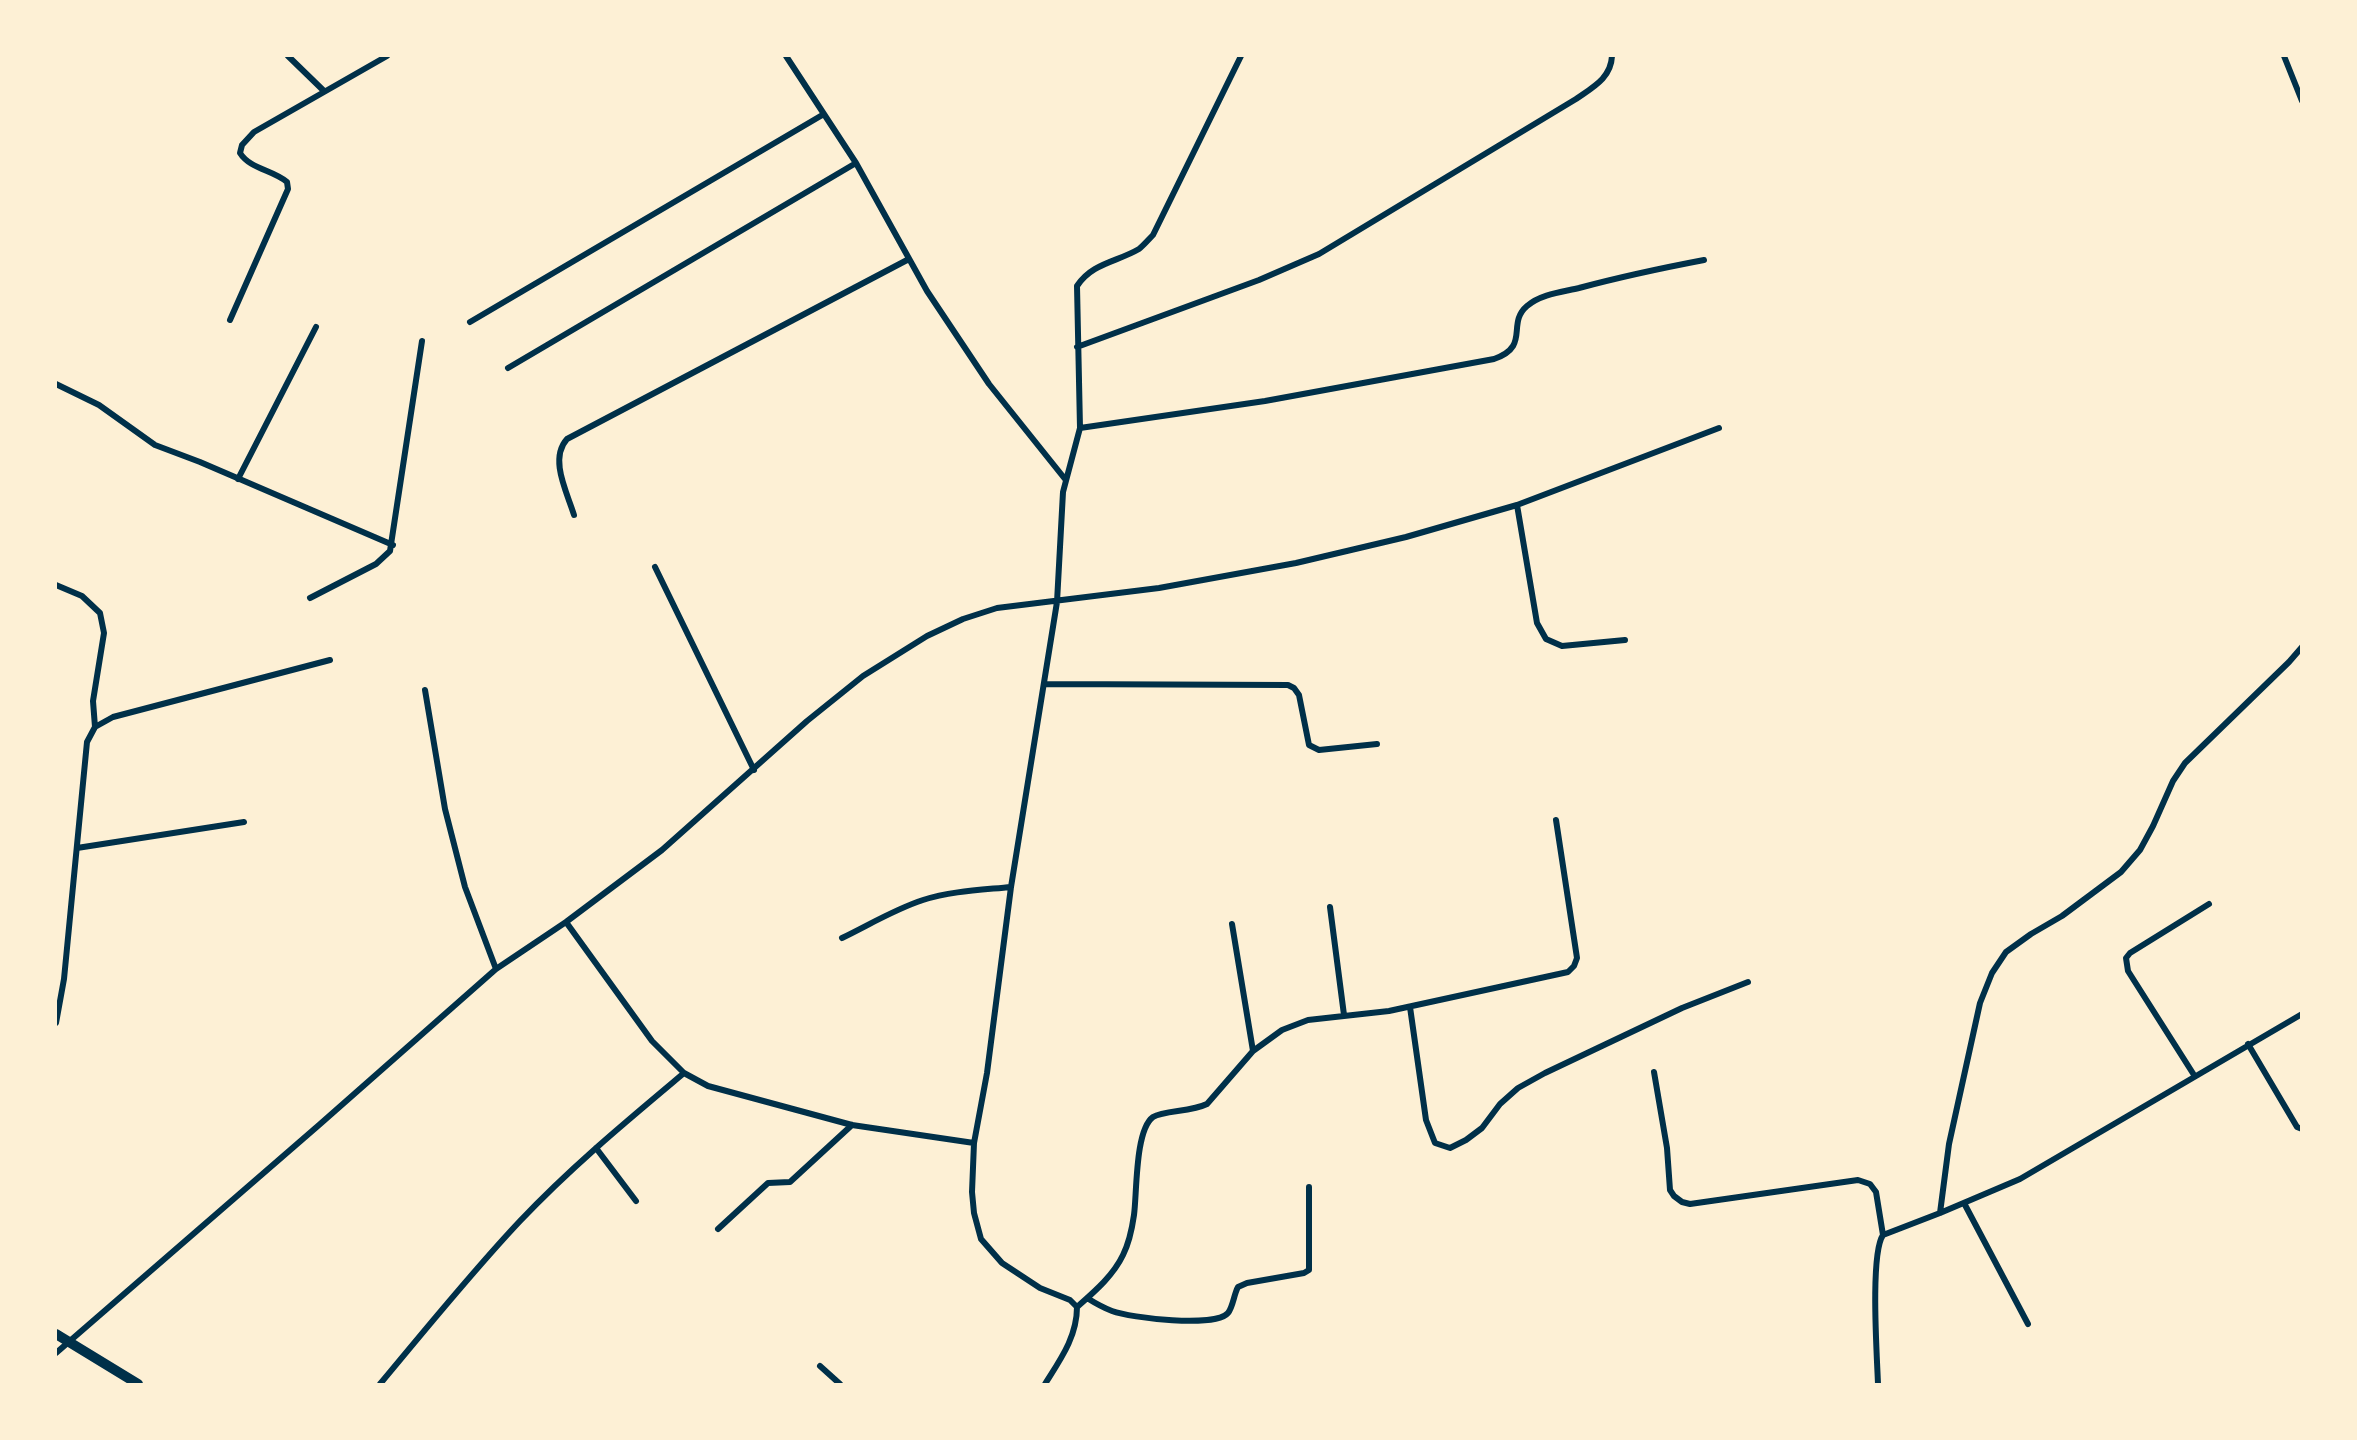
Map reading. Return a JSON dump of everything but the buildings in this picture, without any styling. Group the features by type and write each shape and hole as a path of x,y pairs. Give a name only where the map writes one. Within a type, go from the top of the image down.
{"street":[{"path":"288,56 324,91"},
{"path":"231,320 288,189 287,182 281,176 246,161 240,149 254,132 387,56"},
{"path":"786,56 856,163 927,291 989,384 1065,479"},
{"path":"1045,1384 1071,1342 1077,1319 1077,1307 1070,1300 1040,1288 1002,1263 981,1239 974,1213 972,1192 974,1143 987,1073 1011,887 1057,602 1060,521 1065,479 1080,428 1077,286 1083,276 1099,266 1140,248 1153,235 1241,56"},
{"path":"1077,347 1259,280 1319,254 1576,99 1603,79 1611,67 1612,56"},
{"path":"2284,56 2301,101"},
{"path":"470,322 824,114"},
{"path":"508,368 856,163"},
{"path":"574,515 558,461 559,448 567,439 909,259"},
{"path":"1080,428 1265,401 1494,360 1507,354 1516,342 1517,326 1526,307 1542,297 1627,275 1704,260"},
{"path":"238,479 316,327"},
{"path":"310,598 376,564 385,558 393,545 422,341"},
{"path":"56,384 99,405 155,446 393,545"},
{"path":"56,1353 496,969 566,922 662,850 807,721 863,676 927,636 963,619 997,608 1159,588 1296,563 1406,537 1517,505 1719,428"},
{"path":"1517,505 1537,623 1546,639 1562,646 1625,640"},
{"path":"655,567 754,770"},
{"path":"56,585 82,597 100,613 104,633 93,701 95,726 87,742 64,979 56,1023"},
{"path":"1940,1214 1949,1144 1980,1003 1992,973 2006,952 2062,916 2121,872 2140,850 2173,781 2185,763 2289,662 2301,647"},
{"path":"95,726 113,717 330,660"},
{"path":"1045,684 1288,685 1294,688 1299,695 1309,744 1312,748 1319,750 1377,744"},
{"path":"425,690 445,809 462,876 496,969"},
{"path":"1077,1307 1101,1287 1122,1257 1130,1237 1142,1140 1147,1123 1155,1116 1197,1109 1207,1104 1253,1051 1281,1030 1308,1020 1389,1011 1568,972 1574,966 1577,958 1556,820"},
{"path":"77,848 244,822"},
{"path":"842,938 901,908 924,900 955,892 1011,887"},
{"path":"2194,1075 2128,970 2126,958 2130,953 2209,904"},
{"path":"1330,907 1344,1015"},
{"path":"566,922 652,1041 684,1073 708,1086 852,1125 974,1143"},
{"path":"1232,924 1253,1051"},
{"path":"1410,1006 1426,1120 1435,1143 1450,1148 1482,1128 1500,1104 1518,1088 1545,1072 1682,1008 1748,982"},
{"path":"1883,1235 1940,1214 2020,1179 2301,1014"},
{"path":"2248,1044 2297,1127 2301,1129"},
{"path":"1654,1072 1670,1190 1674,1197 1682,1202 1690,1204 1837,1181 1858,1180 1870,1184 1876,1192 1883,1235 1876,1249 1878,1384"},
{"path":"380,1384 453,1296 521,1220 596,1148 684,1073"},
{"path":"718,1229 768,1183 790,1182 852,1125"},
{"path":"596,1148 636,1201"},
{"path":"1087,1298 1114,1312 1149,1319 1195,1321 1221,1318 1229,1313 1238,1287 1247,1283 1310,1270 1310,1187"},
{"path":"1964,1203 2028,1324"},
{"path":"56,1334 138,1384"},
{"path":"820,1366 840,1384"}]}
